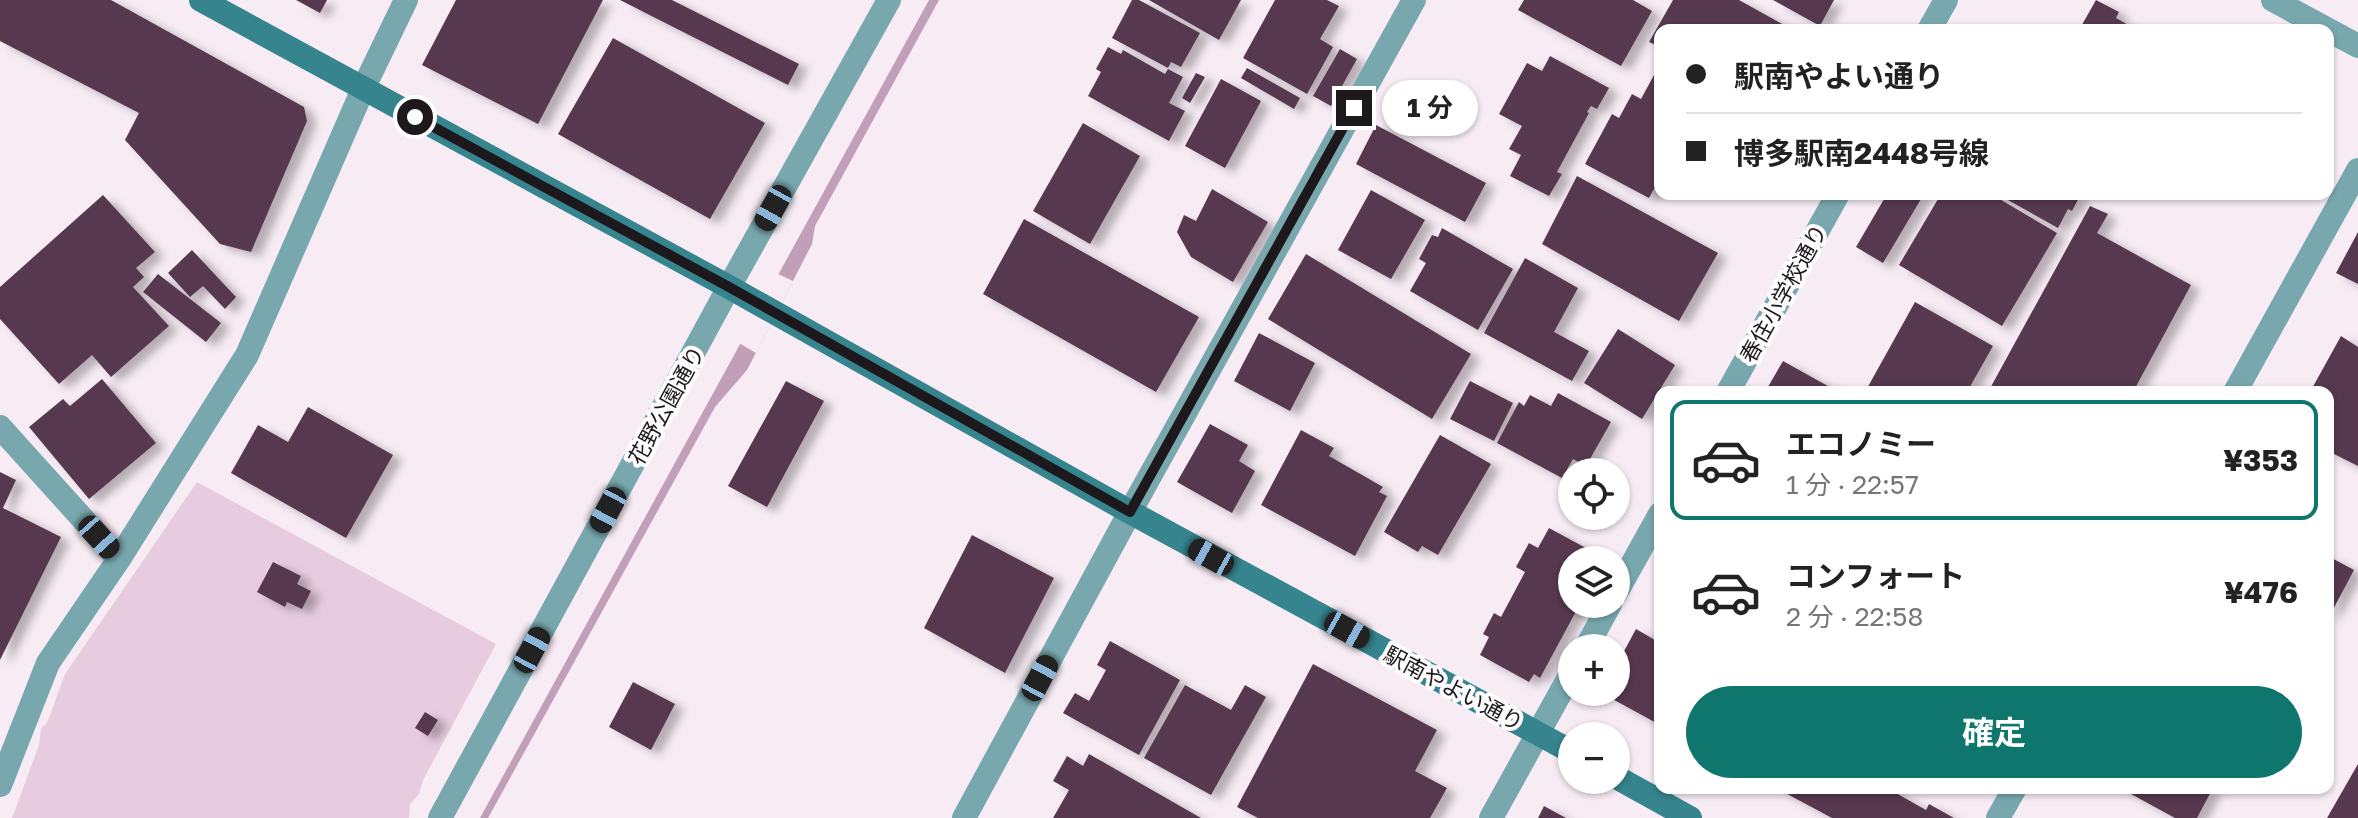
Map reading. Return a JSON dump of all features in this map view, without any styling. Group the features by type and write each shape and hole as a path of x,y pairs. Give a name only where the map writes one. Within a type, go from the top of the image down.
{"street":[{"name":"駅南やよい通り","path":"201,0 1558,744"},
{"path":"0,785 48,663 119,559 247,355 363,89 406,0"},
{"name":"花野公園通り","path":"440,818 889,0"},
{"path":"964,818 1414,0"},
{"path":"1932,24 1946,0"},
{"path":"2273,0 2317,24"},
{"path":"2334,33 2358,46"},
{"path":"2238,386 2358,170"},
{"name":"春住小学校通り","path":"1731,386 1835,200"},
{"path":"0,427 119,559"},
{"path":"1630,568 1654,525"},
{"path":"1491,818 1558,697"},
{"path":"1630,785 1690,818"},
{"path":"1998,818 2012,794"}],"shaded area":[{"path":"929,0 939,0 815,226 812,244 747,370 715,407 488,818 480,818"},
{"path":"197,482 496,644 423,780 419,794 410,804 409,818 12,818 39,745 41,728 47,723 65,674"}],"pier":[{"path":"778,274 793,281 756,353 739,343"}],"building":[{"path":"0,0 111,0 304,107 307,121 251,252 220,244 125,140 139,113 0,41"},
{"path":"296,0 327,0 320,13"},
{"path":"456,0 603,0 538,124 422,65"},
{"path":"620,0 672,0 799,64 788,85"},
{"path":"1132,0 1139,0 1200,33 1181,67 1171,62 1168,68 1112,38"},
{"path":"1149,0 1241,0 1219,40"},
{"path":"1275,0 1327,0 1339,6 1320,39 1333,47 1307,94 1243,58"},
{"path":"1524,0 1633,0 1652,11 1621,66 1518,10"},
{"path":"1673,0 1739,0 1782,24 1659,24"},
{"path":"1773,0 1834,0 1821,24"},
{"path":"2096,0 2119,12 2116,18 2126,24 2082,24"},
{"path":"613,38 765,123 710,219 558,134"},
{"path":"1108,47 1121,54 1123,50 1165,74 1168,69 1183,77 1169,103 1185,111 1169,141 1088,96 1101,72 1096,69"},
{"path":"1340,49 1357,59 1331,106 1313,96"},
{"path":"1550,56 1609,88 1597,109 1591,106 1587,112 1557,172 1562,174 1549,196 1510,176 1521,155 1509,149 1522,126 1499,114 1527,63 1542,71"},
{"path":"1247,68 1300,98 1294,109 1241,78"},
{"path":"1196,73 1205,77 1190,103 1182,98"},
{"path":"1654,75 1654,189 1649,198 1585,164 1612,114 1619,118 1632,94 1641,99"},
{"path":"1221,79 1261,101 1225,168 1185,146"},
{"path":"1083,123 1140,156 1090,244 1033,211"},
{"path":"1376,125 1486,183 1465,222 1356,164"},
{"path":"1577,176 1718,253 1679,321 1542,244"},
{"path":"1212,189 1268,222 1233,282 1191,257 1177,232 1184,215 1196,221"},
{"path":"1371,190 1425,220 1391,279 1338,250"},
{"path":"103,195 155,252 136,268 144,277 133,287 169,326 111,377 92,355 59,384 0,319 0,287"},
{"path":"1883,200 1920,200 1883,263 1856,247"},
{"path":"1937,200 2001,200 2057,233 2002,326 1899,265"},
{"path":"2008,200 2078,200 2072,211 2068,209 2058,228"},
{"path":"2090,206 2108,214 2097,233 2191,285 2136,386 1991,386"},
{"path":"1024,219 1199,317 1156,392 983,294"},
{"path":"1442,228 1513,269 1478,330 1410,291 1426,263 1419,259 1432,235 1438,237"},
{"path":"2358,232 2358,284 2336,273"},
{"path":"192,250 236,297 225,309 203,286 190,297 168,273"},
{"path":"1306,254 1471,354 1432,419 1268,319"},
{"path":"1525,258 1578,288 1554,332 1589,351 1572,381 1484,333"},
{"path":"158,274 221,323 206,342 143,292"},
{"path":"1915,302 1993,346 1970,386 1868,386"},
{"path":"1618,329 1675,365 1662,386 1654,386 1654,399 1642,419 1584,383"},
{"path":"1259,333 1315,363 1290,411 1234,381"},
{"path":"2341,336 2358,347 2358,466 2334,454 2334,386 2313,386"},
{"path":"1783,361 1828,386 1768,386"},
{"path":"102,379 156,443 89,499 29,427 63,399 70,406"},
{"path":"786,381 824,401 767,507 728,486"},
{"path":"1470,381 1513,403 1494,441 1450,419"},
{"path":"1558,393 1611,422 1591,458 1558,458 1558,476 1497,443 1519,402 1524,406 1530,395 1551,406"},
{"path":"308,407 393,455 346,538 231,473 258,425 288,442"},
{"path":"1210,424 1248,445 1239,461 1255,471 1232,513 1177,482"},
{"path":"1301,430 1334,448 1329,456 1383,487 1379,492 1387,496 1355,556 1261,505"},
{"path":"1440,435 1491,464 1438,555 1422,546 1418,552 1384,532"},
{"path":"0,472 16,480 3,508 61,537 0,660"},
{"path":"1549,528 1582,546 1558,546 1558,618 1572,618 1564,634 1558,634 1558,645 1540,678 1534,674 1529,682 1480,655 1489,637 1483,634 1494,613 1501,617 1525,572 1516,567 1529,543 1538,548"},
{"path":"972,535 1054,578 1005,673 924,628"},
{"path":"2334,559 2354,570 2334,608"},
{"path":"273,562 301,576 297,584 311,591 302,609 287,602 285,607 257,592"},
{"path":"1636,629 1654,640 1654,722 1625,706 1630,706 1630,640"},
{"path":"1110,641 1180,680 1139,755 1063,713 1075,693 1089,701 1106,670 1097,665"},
{"path":"1313,664 1437,730 1415,771 1447,788 1430,818 1258,818 1237,807"},
{"path":"633,682 675,704 651,750 609,727"},
{"path":"1185,685 1231,710 1245,685 1266,697 1211,795 1144,758"},
{"path":"425,712 438,720 428,736 415,728"},
{"path":"1089,754 1201,818 1053,818 1069,790 1053,781 1067,756 1083,766"},
{"path":"2358,764 2358,818 2327,818"},
{"path":"1787,794 1898,794 1926,810 1929,804 1954,818 1832,818"},
{"path":"2131,794 2210,794 2197,818 2175,818"},
{"path":"1544,806 1566,818 1538,818"}],"route":[{"path":"415,117 729,287 1130,512 1354,108"}]}
